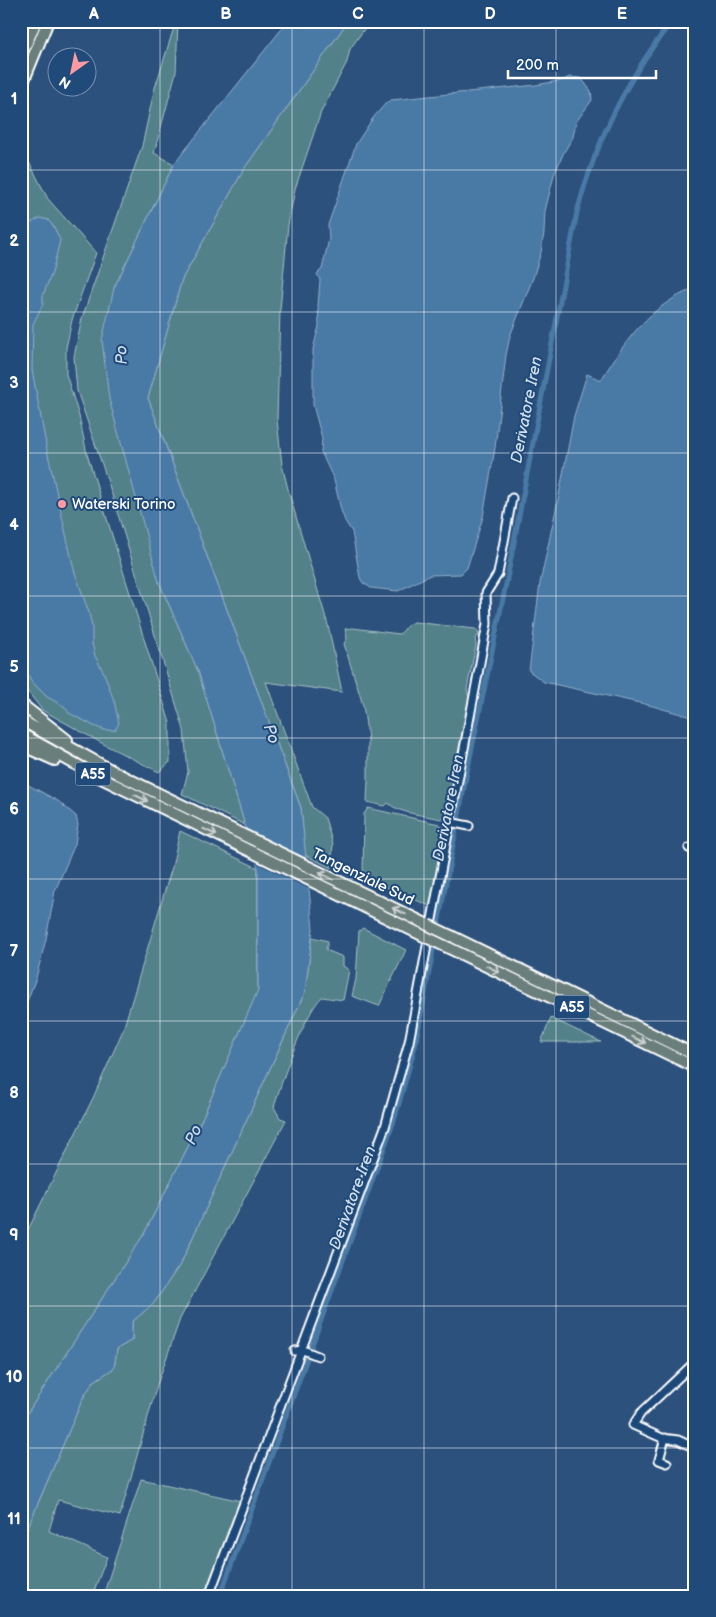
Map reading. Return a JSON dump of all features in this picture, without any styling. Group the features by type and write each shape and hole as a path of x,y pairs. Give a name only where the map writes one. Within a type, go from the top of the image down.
{"highway":[{"path":"22,55 36,21"},
{"path":"21,87 48,21"},
{"path":"21,704 67,740"},
{"path":"21,712 118,774"},
{"name":"Tangenziale Sud","path":"21,720 167,799 695,1055"},
{"name":"Tangenziale Sud","path":"21,734 115,785 695,1067"},
{"path":"21,745 52,758 78,772 115,785"}],"street":[{"path":"209,1596 394,1101 409,1042 487,624 486,593 498,574 512,498"},
{"path":"449,822 469,826"},
{"path":"300,1350 318,1356"},
{"path":"695,1362 641,1413 633,1425 665,1438 678,1440 695,1448"},
{"path":"665,1438 659,1460 667,1463"}],"green space":[{"path":"176,21 178,21 176,72 154,153 174,164 114,288 159,582 198,671 245,825 182,794 188,772 184,730 109,485 77,391 74,357 82,318 142,146 154,91"},
{"path":"348,21 370,21 350,49 347,62 321,112 295,189 288,225 280,310 277,420 282,465 328,625 342,692 266,682 312,807 325,818 333,845 331,868 305,855 301,808 148,398 182,279 244,169"},
{"name":"Waterski Torino","path":"21,155 29,162 48,199 96,253 72,320 66,348 66,374 79,416 87,454 170,723 170,762 159,772 42,710 21,683"},
{"path":"414,622 475,629 478,631 479,636 475,638 476,645 467,689 469,698 447,815 441,819 399,810 388,803 385,806 367,802 368,739 363,705 344,644 347,638 345,629 353,628 399,634"},
{"path":"368,808 439,824 444,829 432,907 363,877 364,814"},
{"path":"180,831 258,868 258,991 202,1119 144,1234 21,1423 21,1244 93,1098 123,1030 172,867"},
{"path":"363,928 406,950 379,1006 352,996 356,979 359,931"},
{"path":"312,937 328,941 326,950 343,957 343,966 349,970 343,1000 322,997 315,1005 301,1032 274,1107 280,1118 286,1120 180,1319 157,1385 120,1516 58,1500 49,1531 107,1557 92,1596 21,1596 21,1543 83,1398 93,1382 114,1368 117,1349 132,1340 132,1322 154,1303 181,1263 305,992"},
{"path":"551,1018 601,1042 541,1042"},
{"path":"141,1479 241,1501 205,1596 103,1596"}],"water":[{"name":"Po","path":"288,21 348,21 244,169 182,279 148,398 301,808 313,929 305,992 181,1263 154,1303 132,1322 132,1340 117,1349 114,1368 93,1382 83,1398 21,1543 21,1423 144,1234 202,1119 258,990 258,868 198,671 159,582 109,399 102,340 114,288 174,164"},
{"path":"569,77 581,78 591,91 592,100 576,122 573,137 554,175 545,211 541,252 510,336 495,448 483,517 467,568 461,574 430,575 398,591 371,588 363,583 360,578 352,532 345,521 334,480 321,452 322,438 313,405 313,349 319,326 320,280 317,274 322,269 329,239 328,225 356,144 373,118 391,100 536,85 564,80"},
{"path":"40,218 48,220 54,227 60,240 52,273 43,295 43,304 33,324 32,370 47,450 74,570 89,613 95,656 104,673 114,701 119,723 115,730 104,730 94,726 69,713 64,706 47,697 32,682 21,653 21,228"},
{"path":"695,288 695,718 649,705 544,682 529,671 540,583 574,416 587,374 601,380 630,338 652,314 664,304"},
{"path":"21,781 58,801 76,816 78,825 75,844 55,891 36,978 21,1017"}],"pier":[{"path":"243,827 308,859 311,890 254,862"}],"waterway":[{"name":"Derivatore Iren","path":"220,1596 394,1121 415,1046 577,212 593,160 614,111 640,65 672,21"}],"place":[{"name":"Waterski Torino","path":"62,504"}]}
